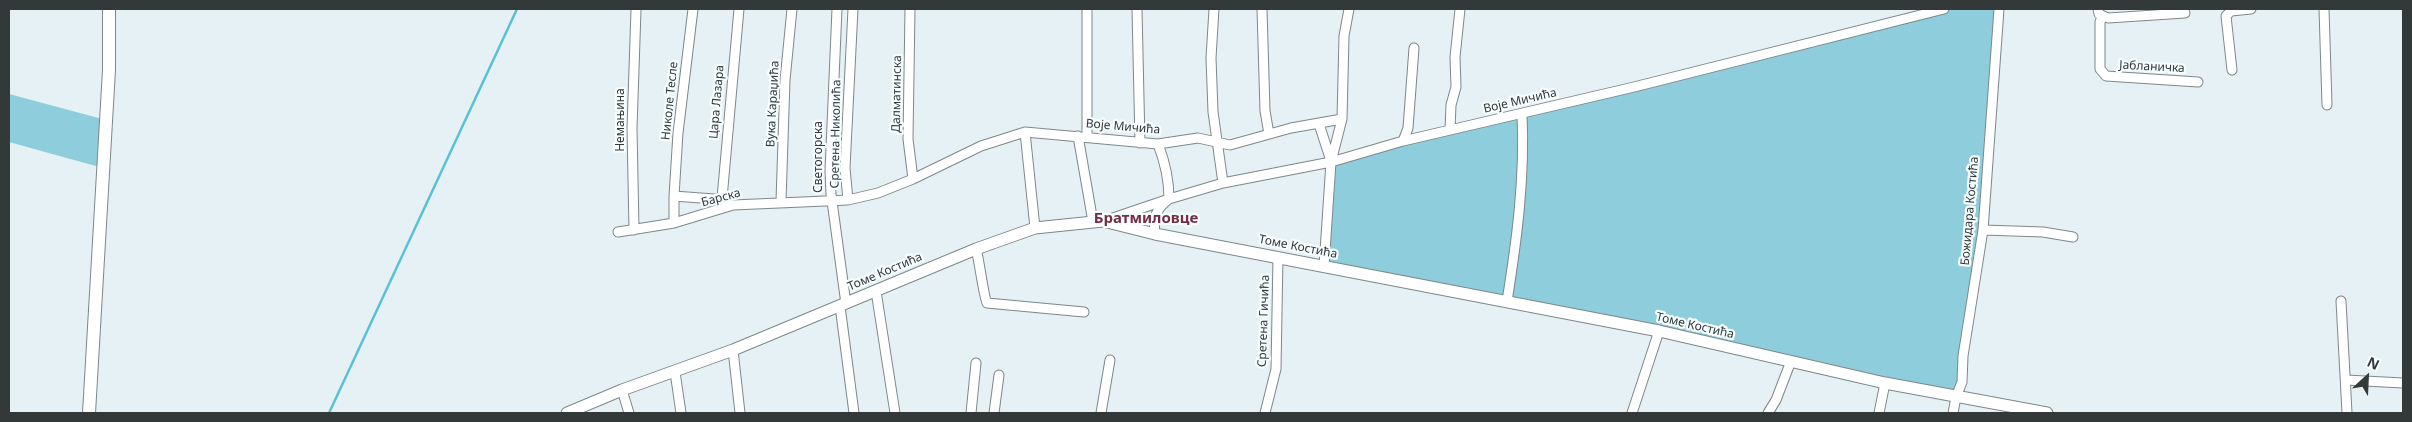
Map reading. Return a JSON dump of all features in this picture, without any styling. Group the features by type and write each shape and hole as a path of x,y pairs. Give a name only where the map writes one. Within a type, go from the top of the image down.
{"main road":[{"path":"89,413 108,79 109,9"}],"street":[{"name":"Николе Тесле","path":"674,223 678,133 693,9"},
{"name":"Цара Лазара","path":"722,198 739,9"},
{"name":"Вука Караџића","path":"781,201 785,80 792,9"},
{"name":"Светогорска","path":"838,9 831,130 832,200 854,413"},
{"name":"Сретена Николића","path":"848,200 845,168 853,9"},
{"name":"Далматинска","path":"910,9 908,139 913,179"},
{"path":"1083,136 1086,9"},
{"path":"1137,9 1140,143"},
{"path":"1214,9 1212,58 1213,112 1223,183"},
{"path":"1262,9 1265,111 1269,134"},
{"path":"1324,266 1331,162 1342,119 1344,36 1349,9"},
{"path":"1450,130 1451,105 1456,87 1455,58 1460,9"},
{"name":"Воје Мичића","path":"1083,136 1098,222 1223,183 1331,162 1403,140 1522,114 1814,43 1944,9"},
{"name":"Божидара Костића","path":"1953,413 1956,397 1962,382 1963,356 1983,230 1999,9"},
{"path":"2232,70 2226,16 2231,11 2250,9"},
{"path":"2324,9 2326,105"},
{"name":"Немањина","path":"634,230 632,128 636,10"},
{"path":"2100,13 2185,13"},
{"name":"Јабланичка","path":"2100,13 2100,69 2106,76 2198,82"},
{"path":"1403,140 1408,128 1414,48"},
{"path":"1507,301 1520,217 1524,151 1522,114"},
{"name":"Воје Мичића","path":"832,200 848,200 878,193 913,179 981,146 1011,135 1026,132 1158,144 1198,138 1230,145 1269,134 1342,119"},
{"path":"1319,124 1331,162"},
{"path":"1026,132 1035,228"},
{"path":"1155,234 1154,216 1158,207 1169,199 1165,161 1158,144"},
{"path":"674,196 722,198 734,205"},
{"name":"Барска","path":"618,232 674,223 734,205 781,201 832,200"},
{"name":"Томе Костића","path":"567,413 622,390 733,350 976,249 1035,228 1098,222 1507,301 1659,332 1885,383 2047,413"},
{"path":"1983,230 2043,232 2073,237"},
{"path":"976,249 983,278 984,297 987,303 1084,312"},
{"name":"Сретена Гичића","path":"1266,413 1276,369 1278,258"},
{"path":"876,291 895,413"},
{"path":"2341,301 2347,413"},
{"path":"1632,413 1659,332"},
{"path":"733,350 740,413"},
{"path":"1101,413 1110,360"},
{"path":"1768,413 1776,400 1791,361"},
{"path":"971,413 976,363"},
{"path":"675,372 681,413"},
{"path":"994,413 999,376"},
{"path":"2346,380 2403,383"},
{"path":"1879,413 1885,383"},
{"path":"622,390 629,413"}],"shaded area":[{"path":"1944,9 1999,9 1983,230 1958,367 1956,397 1324,266 1331,162"},
{"path":"9,94 106,120 103,168 9,142"}],"waterway":[{"path":"329,413 517,9"}],"district":[{"name":"Братмиловце","path":"1146,219"}]}
